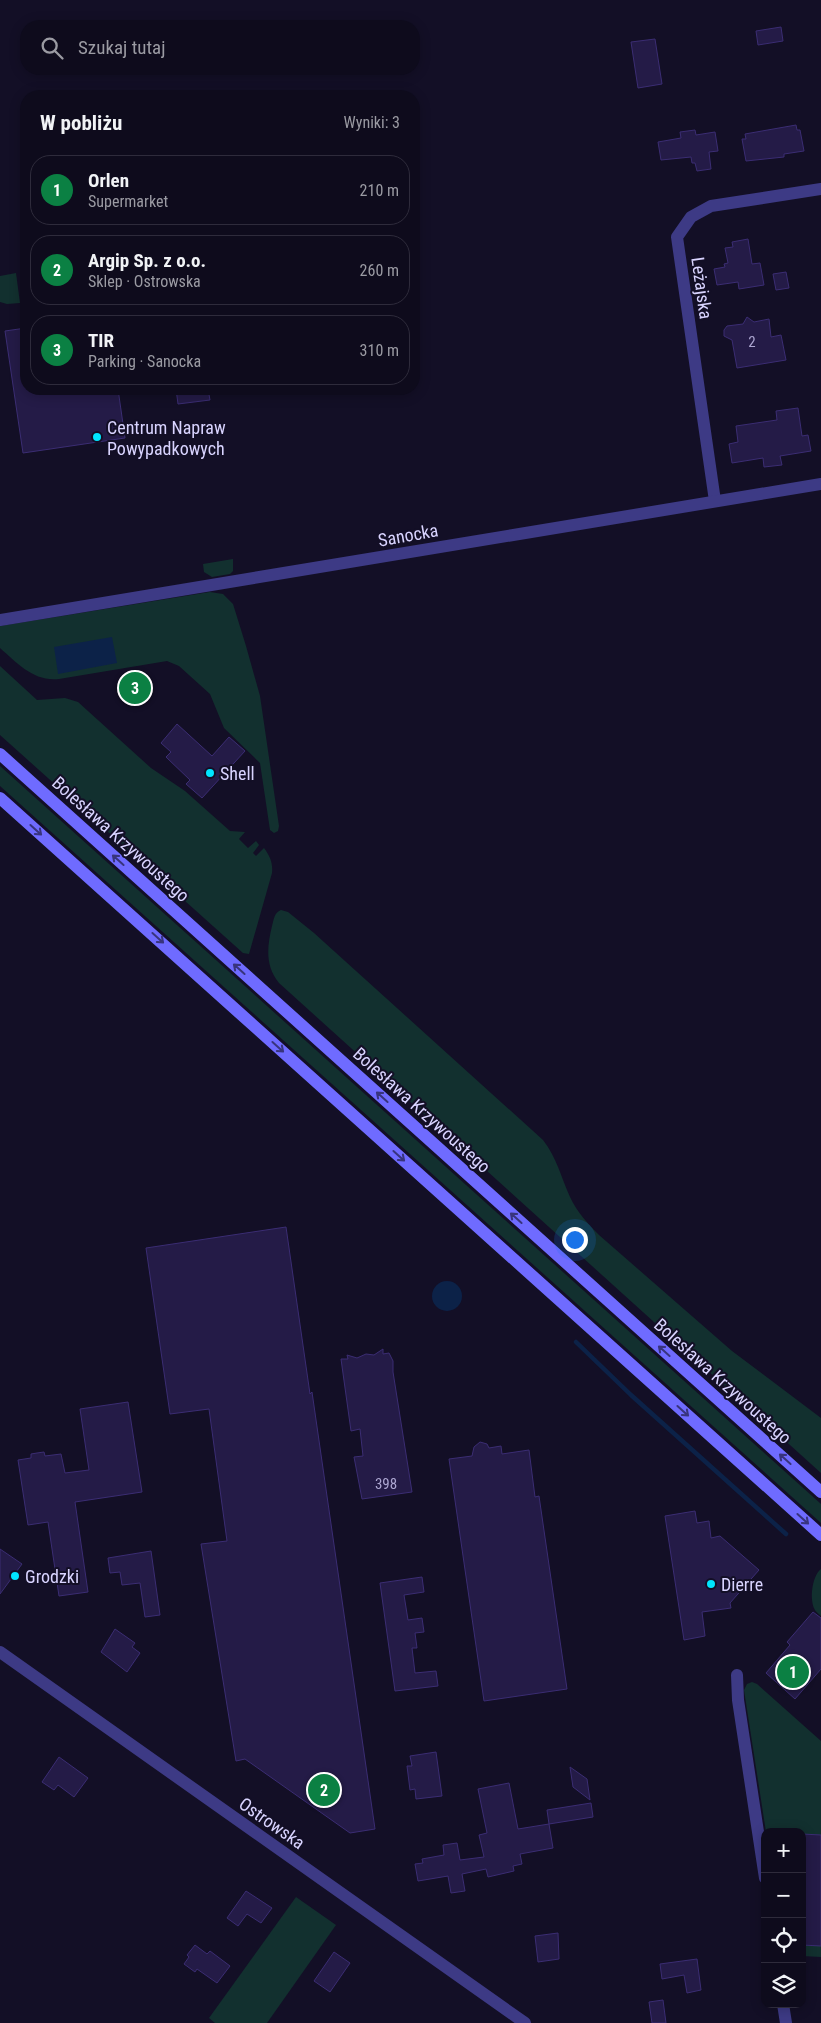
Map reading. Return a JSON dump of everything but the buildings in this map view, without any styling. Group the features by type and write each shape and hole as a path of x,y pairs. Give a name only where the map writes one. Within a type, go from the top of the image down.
{"main road":[{"name":"Bolesława Krzywoustego","path":"0,754 821,1492"},
{"path":"0,798 821,1535"}],"street":[{"name":"Leżajska","path":"715,501 677,237 692,217 711,206 821,189"},
{"name":"Sanocka","path":"0,620 821,484"},
{"name":"Ostrowska","path":"0,1652 525,2023"},
{"path":"737,1674 738,1700 764,1873"},
{"path":"784,2008 786,2023"}],"green space":[{"path":"16,273 20,303 7,304 0,302 0,276"},
{"path":"233,559 233,571 230,574 212,577 204,572 203,564"},
{"path":"210,592 223,594 233,604 260,696 279,826 278,831 274,833 270,830 260,763 224,728 210,694 179,666 167,661 50,679 42,678 27,670 0,648 0,626"},
{"path":"0,666 37,700 65,698 78,702 151,768 185,791 230,831 245,832 239,839 248,848 256,841 259,845 253,853 256,856 264,848 271,860 272,873 249,954 243,953 0,735"},
{"path":"0,766 821,1504 821,1523 0,786"},
{"path":"281,910 288,912 314,933 543,1140 555,1161 573,1202 583,1218 599,1235 732,1351 821,1418 821,1473 279,983 271,970 268,949 274,919"},
{"path":"821,1569 821,1616 813,1606 812,1594 815,1577"},
{"path":"752,1682 757,1684 821,1741 821,1957 806,1956 806,1828 765,1828 744,1690 747,1684"},
{"path":"296,1897 336,1925 267,2023 215,2023 209,2018"}],"water":[{"path":"112,637 117,663 58,674 54,647"},
{"path":"447,1281 453,1282 461,1290 461,1302 453,1310 447,1311 441,1310 433,1302 432,1296 433,1290 441,1282"}],"waterway":[{"path":"576,1342 631,1395 786,1534"}],"place":[{"name":"Centrum Napraw Powypadkowych","path":"97,437"},
{"name":"TIR","path":"135,688"},
{"name":"Shell","path":"210,773"},
{"name":"Grodzki","path":"15,1576"},
{"name":"Dierre","path":"711,1584"},
{"name":"Orlen","path":"793,1672"},
{"name":"Argip Sp. z o.o.","path":"324,1790"}]}
